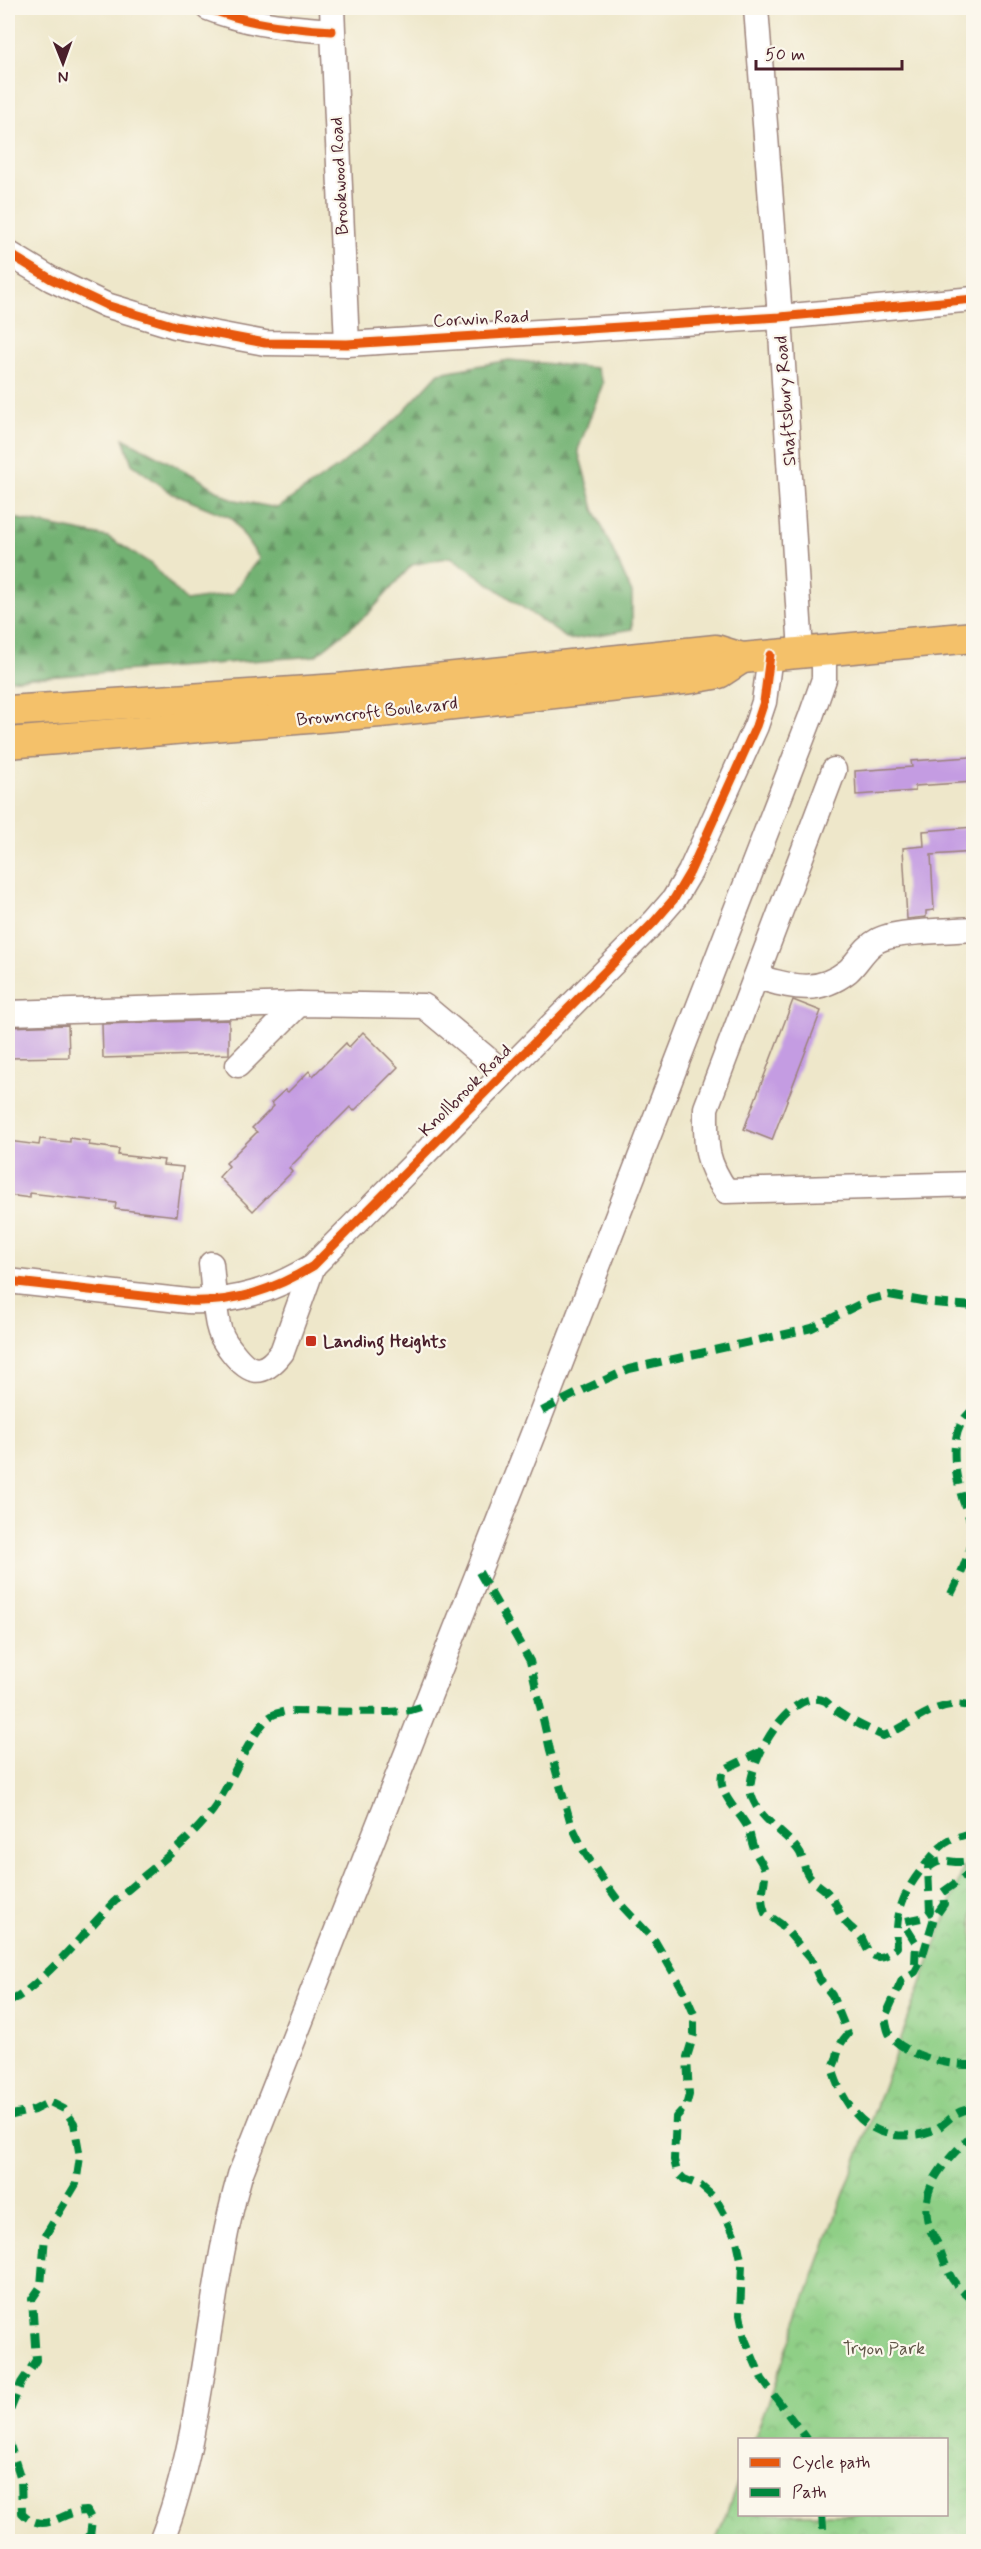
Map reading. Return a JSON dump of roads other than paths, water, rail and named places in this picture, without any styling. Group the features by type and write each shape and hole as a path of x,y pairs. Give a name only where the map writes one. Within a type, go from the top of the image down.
{"main road":[{"name":"Browncroft Boulevard","path":"8,743 171,731 559,679 716,650 756,657 974,637"},
{"name":"Browncroft Boulevard","path":"8,711 338,689 559,679"}],"street":[{"path":"208,8 241,19 278,27 332,19"},
{"name":"Shaftsbury Road","path":"161,2541 173,2508 188,2443 226,2230 240,2175 542,1411 824,679 813,651 780,317 756,8"},
{"name":"Brookwood Road","path":"332,19 347,344"},
{"name":"Corwin Road","path":"8,253 51,279 106,306 175,326 265,343 347,344 780,317 974,299"},
{"name":"Knollbrook Road","path":"8,1281 215,1302 272,1289 313,1266 665,910 698,858 756,726 766,690 756,657"},
{"path":"834,770 706,1108 706,1152 717,1179 726,1191 974,1184"},
{"path":"756,977 795,986 822,987 848,971 877,940 908,933 974,930"},
{"path":"8,1013 299,1004 424,1006 504,1073"},
{"path":"238,1065 299,1004"},
{"path":"211,1264 218,1327 223,1340 243,1366 253,1370 264,1369 273,1364 282,1352 313,1266"}],"place":[{"name":"Landing Heights","path":"311,1341"}],"park label":[{"name":"Tryon Park","path":"884,2348"}]}
